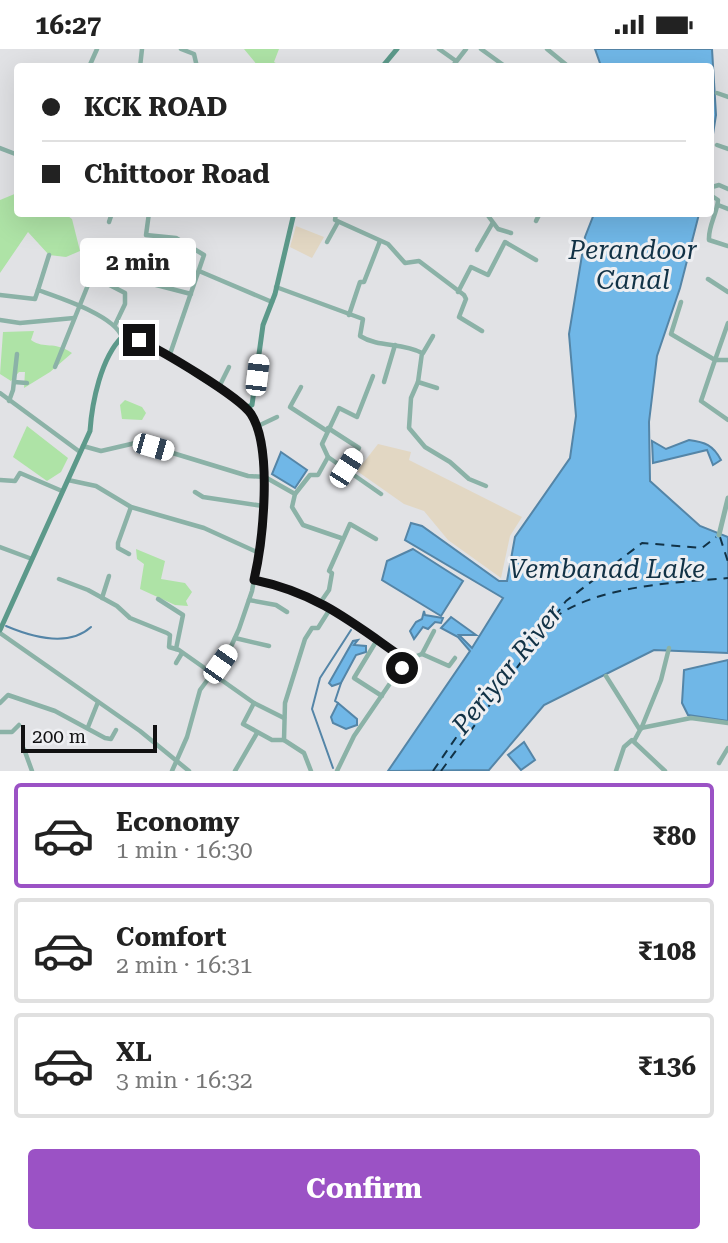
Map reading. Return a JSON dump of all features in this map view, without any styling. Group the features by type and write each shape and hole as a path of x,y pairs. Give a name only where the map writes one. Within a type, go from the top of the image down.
{"main road":[{"path":"385,63 397,49"},
{"path":"0,631 82,449 112,347 122,337 139,340 247,407 254,400 263,325 272,302 293,217"}],"street":[{"path":"181,49 194,54 196,63"},
{"path":"439,49 456,61 466,49"},
{"path":"481,49 500,63"},
{"path":"547,49 564,63"},
{"path":"717,93 728,97"},
{"path":"717,145 728,149"},
{"path":"714,197 718,200 718,205 709,240 728,246"},
{"path":"718,205 728,209"},
{"path":"109,222 111,217"},
{"path":"148,217 146,235 176,238 199,249 204,255 169,357"},
{"path":"336,217 335,221 393,247 398,259 405,263 419,261 466,299 460,319 482,331"},
{"path":"477,250 492,224 490,217"},
{"path":"536,221 538,217"},
{"path":"327,242 338,222"},
{"path":"492,224 511,233"},
{"path":"500,230 505,243 536,261"},
{"path":"349,315 360,282 364,282 372,270 380,241"},
{"path":"458,292 471,267 488,275 505,243"},
{"path":"0,295 35,299 49,255"},
{"path":"198,271 272,302"},
{"path":"55,367 90,280 98,279 125,293 125,304 115,325"},
{"path":"708,279 728,292"},
{"path":"136,280 191,294"},
{"path":"276,287 363,319 361,337 379,344 412,348 422,354"},
{"path":"38,289 115,325 122,337"},
{"path":"681,302 671,334 715,360 728,360"},
{"path":"0,320 20,323 74,318"},
{"path":"728,323 701,401 728,420"},
{"path":"433,336 422,354 418,382 411,398 409,428 425,447 450,462 469,479 486,486"},
{"path":"384,382 395,345"},
{"path":"9,401 17,354"},
{"path":"218,389 229,367"},
{"path":"373,376 357,417 339,408 322,445 328,457 381,494"},
{"path":"14,382 27,383"},
{"path":"418,382 437,388"},
{"path":"301,387 290,407 359,448 346,468"},
{"path":"0,394 82,449 101,451 144,440 153,447 248,476 265,477 295,494"},
{"path":"172,771 195,715 200,690 229,651 254,580 259,553 265,477 258,426 247,407"},
{"path":"258,426 276,417"},
{"path":"328,457 318,475 310,475 295,494 292,507 303,525 341,538"},
{"path":"0,480 15,481 20,473 62,491"},
{"path":"68,480 96,486 131,507 204,528 259,553"},
{"path":"195,492 203,497 263,506"},
{"path":"719,535 728,498"},
{"path":"129,554 118,548 118,543 131,507"},
{"path":"320,603 329,590 332,573 329,571 341,538 350,524 376,539"},
{"path":"0,547 32,559"},
{"path":"102,598 110,576"},
{"path":"59,579 102,598 130,618 170,635 167,644 254,703 284,718"},
{"path":"254,580 293,589 320,603 406,660"},
{"path":"158,599 183,615 176,649"},
{"path":"249,600 276,605 287,612"},
{"path":"284,740 284,718 305,639 312,628 318,628 330,609"},
{"path":"0,631 189,771"},
{"path":"337,771 354,736 406,660 422,654 434,631"},
{"path":"235,638 269,646"},
{"path":"377,639 354,678 382,696"},
{"path":"616,771 624,747 634,741 641,729 661,680 669,648"},
{"path":"176,663 182,653"},
{"path":"422,654 449,666 455,658"},
{"path":"606,676 641,729"},
{"path":"0,703 8,695 55,711 111,739 116,730"},
{"path":"88,727 98,702"},
{"path":"254,703 243,724 272,740 284,740 304,753 311,771"},
{"path":"641,729 691,718 728,723"},
{"path":"0,732 12,732 19,725"},
{"path":"235,771 257,733"},
{"path":"634,741 665,771"},
{"path":"719,763 728,748"},
{"path":"24,749 32,771"}],"shaded area":[{"path":"296,226 324,237 312,258 290,247"},
{"path":"378,444 411,452 409,460 522,517 510,536 501,578 448,540 424,511 404,504 357,471"}],"green space":[{"path":"244,49 279,49 276,63 256,63"},
{"path":"14,194 14,217 69,217 80,251 66,257 49,255 28,232 0,273 0,200"},
{"path":"34,331 31,340 72,353 50,372 24,388 25,372 19,372 11,381 0,374 3,332"},
{"path":"125,400 142,407 146,413 142,420 122,419 120,405"},
{"path":"27,426 68,458 61,472 47,481 13,457"},
{"path":"136,549 165,561 161,579 185,583 192,592 186,601 188,606 175,605 140,589 144,564 137,559"}],"water":[{"path":"595,49 712,49 713,63 600,63"},
{"path":"714,82 716,115 714,128"},
{"name":"Vembanad Lake","path":"593,217 698,217 680,288 657,356 649,422 650,481 700,526 728,537 728,653 654,650 544,705 489,770 388,771 470,651 458,637 441,628 451,617 476,635 459,635 472,648 503,598 405,540 411,523 422,526 499,581 507,581 515,537 570,458 576,416 569,334 585,237"},
{"path":"689,440 708,445 721,460 713,465 707,450 653,463 652,441 666,449"},
{"path":"281,452 307,470 295,488 272,474"},
{"path":"413,549 463,581 441,616 382,580 387,561"},
{"path":"424,611 425,615 443,618 441,623 435,622 428,629 423,627 414,639 410,631 416,622 422,619"},
{"path":"358,640 354,645 366,646 366,652 356,655 341,683 332,686 329,683 353,641"},
{"path":"728,660 728,721 688,715 682,703 684,670"},
{"path":"338,703 357,719 357,725 346,729 333,723 331,717"},
{"path":"524,742 535,760 521,770 508,755"}],"waterway":[{"path":"6,626 27,634 50,638 72,637 91,627"},
{"path":"333,768 312,709 320,678 351,630"},
{"path":"338,703 335,701 341,683"}],"ferry route":[{"path":"441,771 566,601 642,543 702,548 716,537"},
{"path":"720,537 728,562"},
{"path":"554,618 572,607 615,592 661,584 728,578"},
{"path":"433,771 524,639 549,621"}],"route":[{"path":"139,340 247,407 258,426 265,477 259,553 254,580 293,589 316,600 365,630 406,660 402,668"}],"water label":[{"name":"Perandoor Canal","path":"633,264"},
{"name":"Periyar River","path":"507,669"}]}
